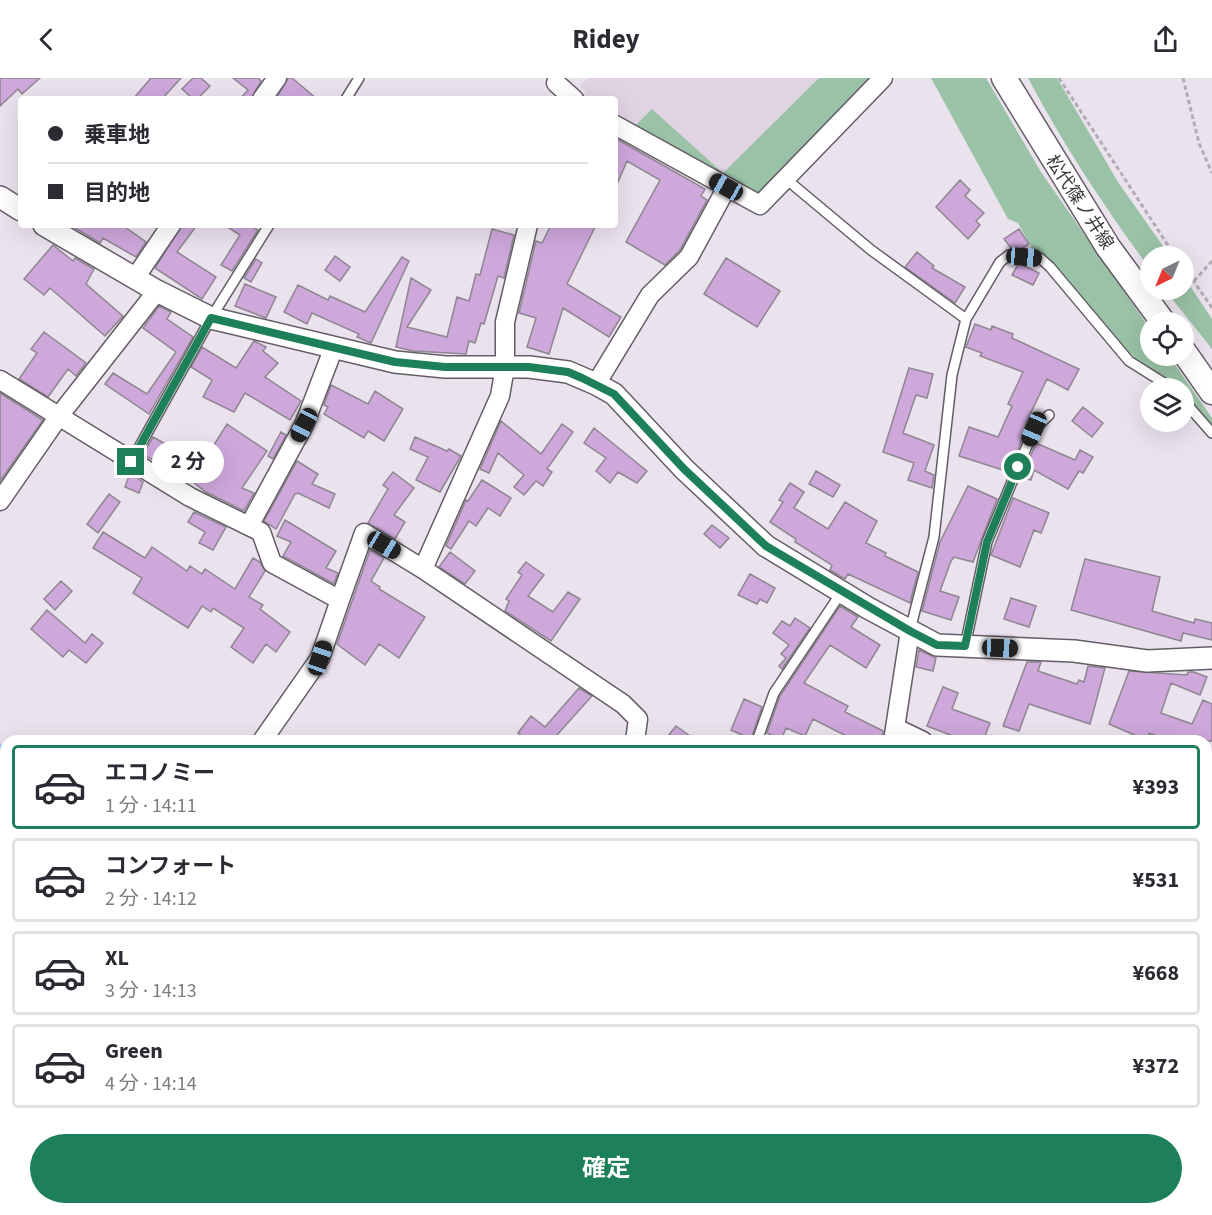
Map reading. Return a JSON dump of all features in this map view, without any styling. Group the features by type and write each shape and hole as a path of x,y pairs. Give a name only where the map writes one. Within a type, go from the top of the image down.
{"main road":[{"name":"松代篠ノ井線","path":"1004,78 1031,127 1108,247 1155,312"},
{"path":"1194,366 1212,392"}],"street":[{"path":"264,96 277,78"},
{"path":"618,127 760,206 883,78"},
{"path":"552,80 571,96"},
{"path":"596,384 650,296 689,257 727,187"},
{"path":"0,197 18,208"},
{"path":"49,228 157,291 211,318 395,362 445,367 529,367 568,372 596,384 614,394 684,469 766,546 937,645 1074,651 1147,661 1212,658"},
{"path":"135,278 169,228"},
{"path":"423,569 500,396 505,368 505,322 527,228"},
{"path":"0,501 59,416 157,291"},
{"path":"249,526 304,425 334,347"},
{"path":"0,380 190,497 261,532 272,563 340,600"},
{"path":"266,735 320,658 364,533 423,569 623,704 638,719 636,735"},
{"path":"895,734 910,631"}],"lane":[{"path":"348,96 359,78"},
{"path":"786,179 871,250 966,320"},
{"path":"131,462 211,318 267,228"},
{"path":"910,631 934,537 952,375 966,320 1000,262 1009,255 1040,258 1129,361 1156,378"},
{"path":"1194,412 1212,433"},
{"path":"965,646 987,542 1034,429 1049,415"},
{"path":"759,735 774,693 842,592"}],"path":[{"path":"1059,78 1168,246"},
{"path":"1183,78 1199,143 1212,174"},
{"path":"1212,261 1194,281 1212,308"}],"shaded area":[{"path":"589,78 876,78 757,199 618,123 618,96 582,96 586,92 580,85"}],"green space":[{"path":"819,78 876,78 757,199 631,130 652,109 723,173"},
{"path":"931,78 986,78 1041,172 1140,315 1140,362 1118,342 1045,255 1034,252 1018,223 1008,219"},
{"path":"1028,78 1057,78 1118,182 1163,246 1140,246 1140,255 1056,128"},
{"path":"1194,292 1212,319 1212,349 1194,326 1194,312 1183,312 1173,300 1194,300"},
{"path":"1144,366 1176,366 1184,378 1157,378"},
{"path":"1194,392 1212,418 1212,430 1194,413"}],"building":[{"path":"0,78 40,78 22,94 18,89 0,106"},
{"path":"151,78 181,78 165,96 136,96"},
{"path":"193,78 201,78 210,86 200,96 190,96 182,89"},
{"path":"233,78 258,78 261,81 253,96 243,96 248,90"},
{"path":"288,78 292,78 313,96 278,96"},
{"path":"618,140 705,189 701,196 707,200 680,250 665,265 626,242 660,180 627,161 618,182"},
{"path":"960,180 970,190 965,196 984,213 976,221 980,225 968,239 936,207"},
{"path":"75,228 126,228 146,242 136,257 103,238 100,243"},
{"path":"180,228 195,228 177,252 216,277 202,299 155,268"},
{"path":"229,228 258,230 232,271 221,265 240,235"},
{"path":"550,228 595,228 567,284 621,317 609,337 563,308 549,354 527,347 536,318 519,313 536,241 542,243"},
{"path":"492,229 514,235 504,278 498,276 484,324 481,323 475,343 469,341 466,354 413,351 396,347 411,278 431,290 407,327 447,337 457,297 469,301 476,274 480,275"},
{"path":"1019,229 1029,244 1021,249 1011,248 1004,239"},
{"path":"53,245 73,261 75,258 94,269 86,284 123,316 105,336 50,288 44,295 24,279"},
{"path":"917,252 934,266 932,268 965,287 955,303 905,267"},
{"path":"335,256 350,267 340,281 325,270"},
{"path":"402,257 409,261 371,343 357,337 359,334 312,313 307,324 284,312 298,285 328,300 330,296 365,312"},
{"path":"726,258 780,291 757,327 704,294"},
{"path":"256,259 262,263 251,282 244,278"},
{"path":"1019,263 1039,273 1033,285 1012,275"},
{"path":"245,284 276,297 266,318 235,306"},
{"path":"159,306 171,312 167,319 193,337 149,414 105,384 113,373 147,394 176,352 143,328"},
{"path":"975,324 991,330 992,326 1013,334 1012,338 1079,369 1068,390 1047,379 1026,423 1009,472 959,456 969,427 998,437 1012,406 1008,404 1023,372 980,356 982,353 966,347"},
{"path":"44,332 86,363 76,376 68,369 48,397 19,379 37,353 31,349"},
{"path":"254,341 266,347 263,351 278,363 265,377 301,401 290,420 245,393 234,412 203,397 212,380 191,367 202,347 236,368"},
{"path":"909,368 933,374 927,398 916,395 903,433 934,445 925,471 934,475 932,488 908,480 914,463 883,452"},
{"path":"331,385 368,404 375,391 403,409 384,441 368,431 364,438 324,414 328,407 324,405"},
{"path":"0,393 43,420 0,481"},
{"path":"1083,407 1103,423 1092,437 1072,421"},
{"path":"501,421 541,454 562,424 573,432 547,469 552,472 543,486 536,481 524,495 514,487 524,475 498,453 489,473 480,469"},
{"path":"227,424 267,451 242,488 254,493 244,511 206,492 185,476 143,455 153,437 202,464"},
{"path":"594,428 647,471 637,483 618,472 610,483 596,471 606,458 584,443"},
{"path":"281,432 286,435 273,459 268,456"},
{"path":"415,437 447,451 449,449 461,456 440,492 416,480 428,457 410,449"},
{"path":"1036,443 1075,460 1080,450 1093,457 1083,473 1079,471 1068,489 1034,470 1031,480 1022,477"},
{"path":"297,461 318,474 312,484 335,494 329,508 298,493 295,494 276,529 264,521"},
{"path":"816,471 840,485 833,497 809,484"},
{"path":"393,472 414,488 394,515 405,522 395,539 368,523 388,489 383,485"},
{"path":"130,473 143,482 139,493 125,487"},
{"path":"482,480 511,498 500,516 488,508 476,526 469,521 451,549 446,546 466,500 468,501"},
{"path":"790,483 804,492 794,508 828,529 845,502 877,521 866,543 886,553 885,556 918,572 910,603 848,574 845,579 830,570 832,565 795,542 796,539 770,522 783,502 779,500"},
{"path":"968,486 997,499 973,562 954,557 951,561 940,591 959,597 951,620 922,611 940,542"},
{"path":"109,494 120,502 98,533 87,524"},
{"path":"1013,498 1049,513 1041,533 1034,530 1020,567 991,555"},
{"path":"194,512 226,527 213,550 199,543 205,532 188,522"},
{"path":"285,520 336,551 326,568 338,573 334,584 283,556 291,542 277,536"},
{"path":"712,525 729,538 720,548 704,534"},
{"path":"103,532 145,558 152,547 187,571 190,566 202,574 205,569 235,589 253,558 260,562 265,571 249,597 263,605 260,609 290,632 276,652 266,644 253,663 231,647 244,628 213,608 211,612 202,606 188,628 133,593 142,578 93,548"},
{"path":"370,550 384,558 371,581 380,587 379,589 425,617 399,658 379,644 365,665 337,644"},
{"path":"450,552 475,571 465,584 439,567"},
{"path":"1085,559 1160,577 1152,611 1194,623 1195,619 1212,623 1212,640 1183,633 1181,641 1071,610"},
{"path":"526,562 544,575 528,596 553,612 568,592 580,599 551,641 505,611 509,601 506,599 522,575 518,572"},
{"path":"750,574 775,588 767,603 760,599 757,604 738,595"},
{"path":"61,581 72,591 55,610 44,599"},
{"path":"1011,598 1036,606 1029,627 1004,619"},
{"path":"840,606 858,617 851,627 880,645 866,668 830,645 804,683 848,706 845,712 883,731 883,735 844,735 813,719 805,735 786,728 783,735 771,735 767,733 780,696"},
{"path":"47,610 85,643 92,634 103,643 86,663 69,650 63,657 31,629"},
{"path":"795,618 810,628 782,669 779,666 786,658 781,654 789,645 773,633 782,621 790,626"},
{"path":"919,650 936,658 933,671 916,667"},
{"path":"1027,662 1041,662 1038,671 1077,684 1079,680 1084,682 1088,666 1105,668 1090,724 1029,704 1019,731 1003,726"},
{"path":"1129,671 1187,675 1188,672 1194,672 1207,677 1200,695 1171,683 1161,713 1192,724 1203,700 1212,704 1212,735 1154,735 1149,733 1148,735 1134,735 1109,724"},
{"path":"943,687 958,693 952,709 990,723 985,735 950,735 927,726"},
{"path":"579,688 592,696 557,735 520,735 518,733 531,716 545,727"},
{"path":"744,699 762,707 752,735 742,735 731,730"},
{"path":"676,726 689,735 669,735"}],"route":[{"path":"131,462 211,318 395,362 445,367 529,367 568,372 614,394 684,469 766,546 868,608 937,645 965,646 987,542 1018,467"}]}
